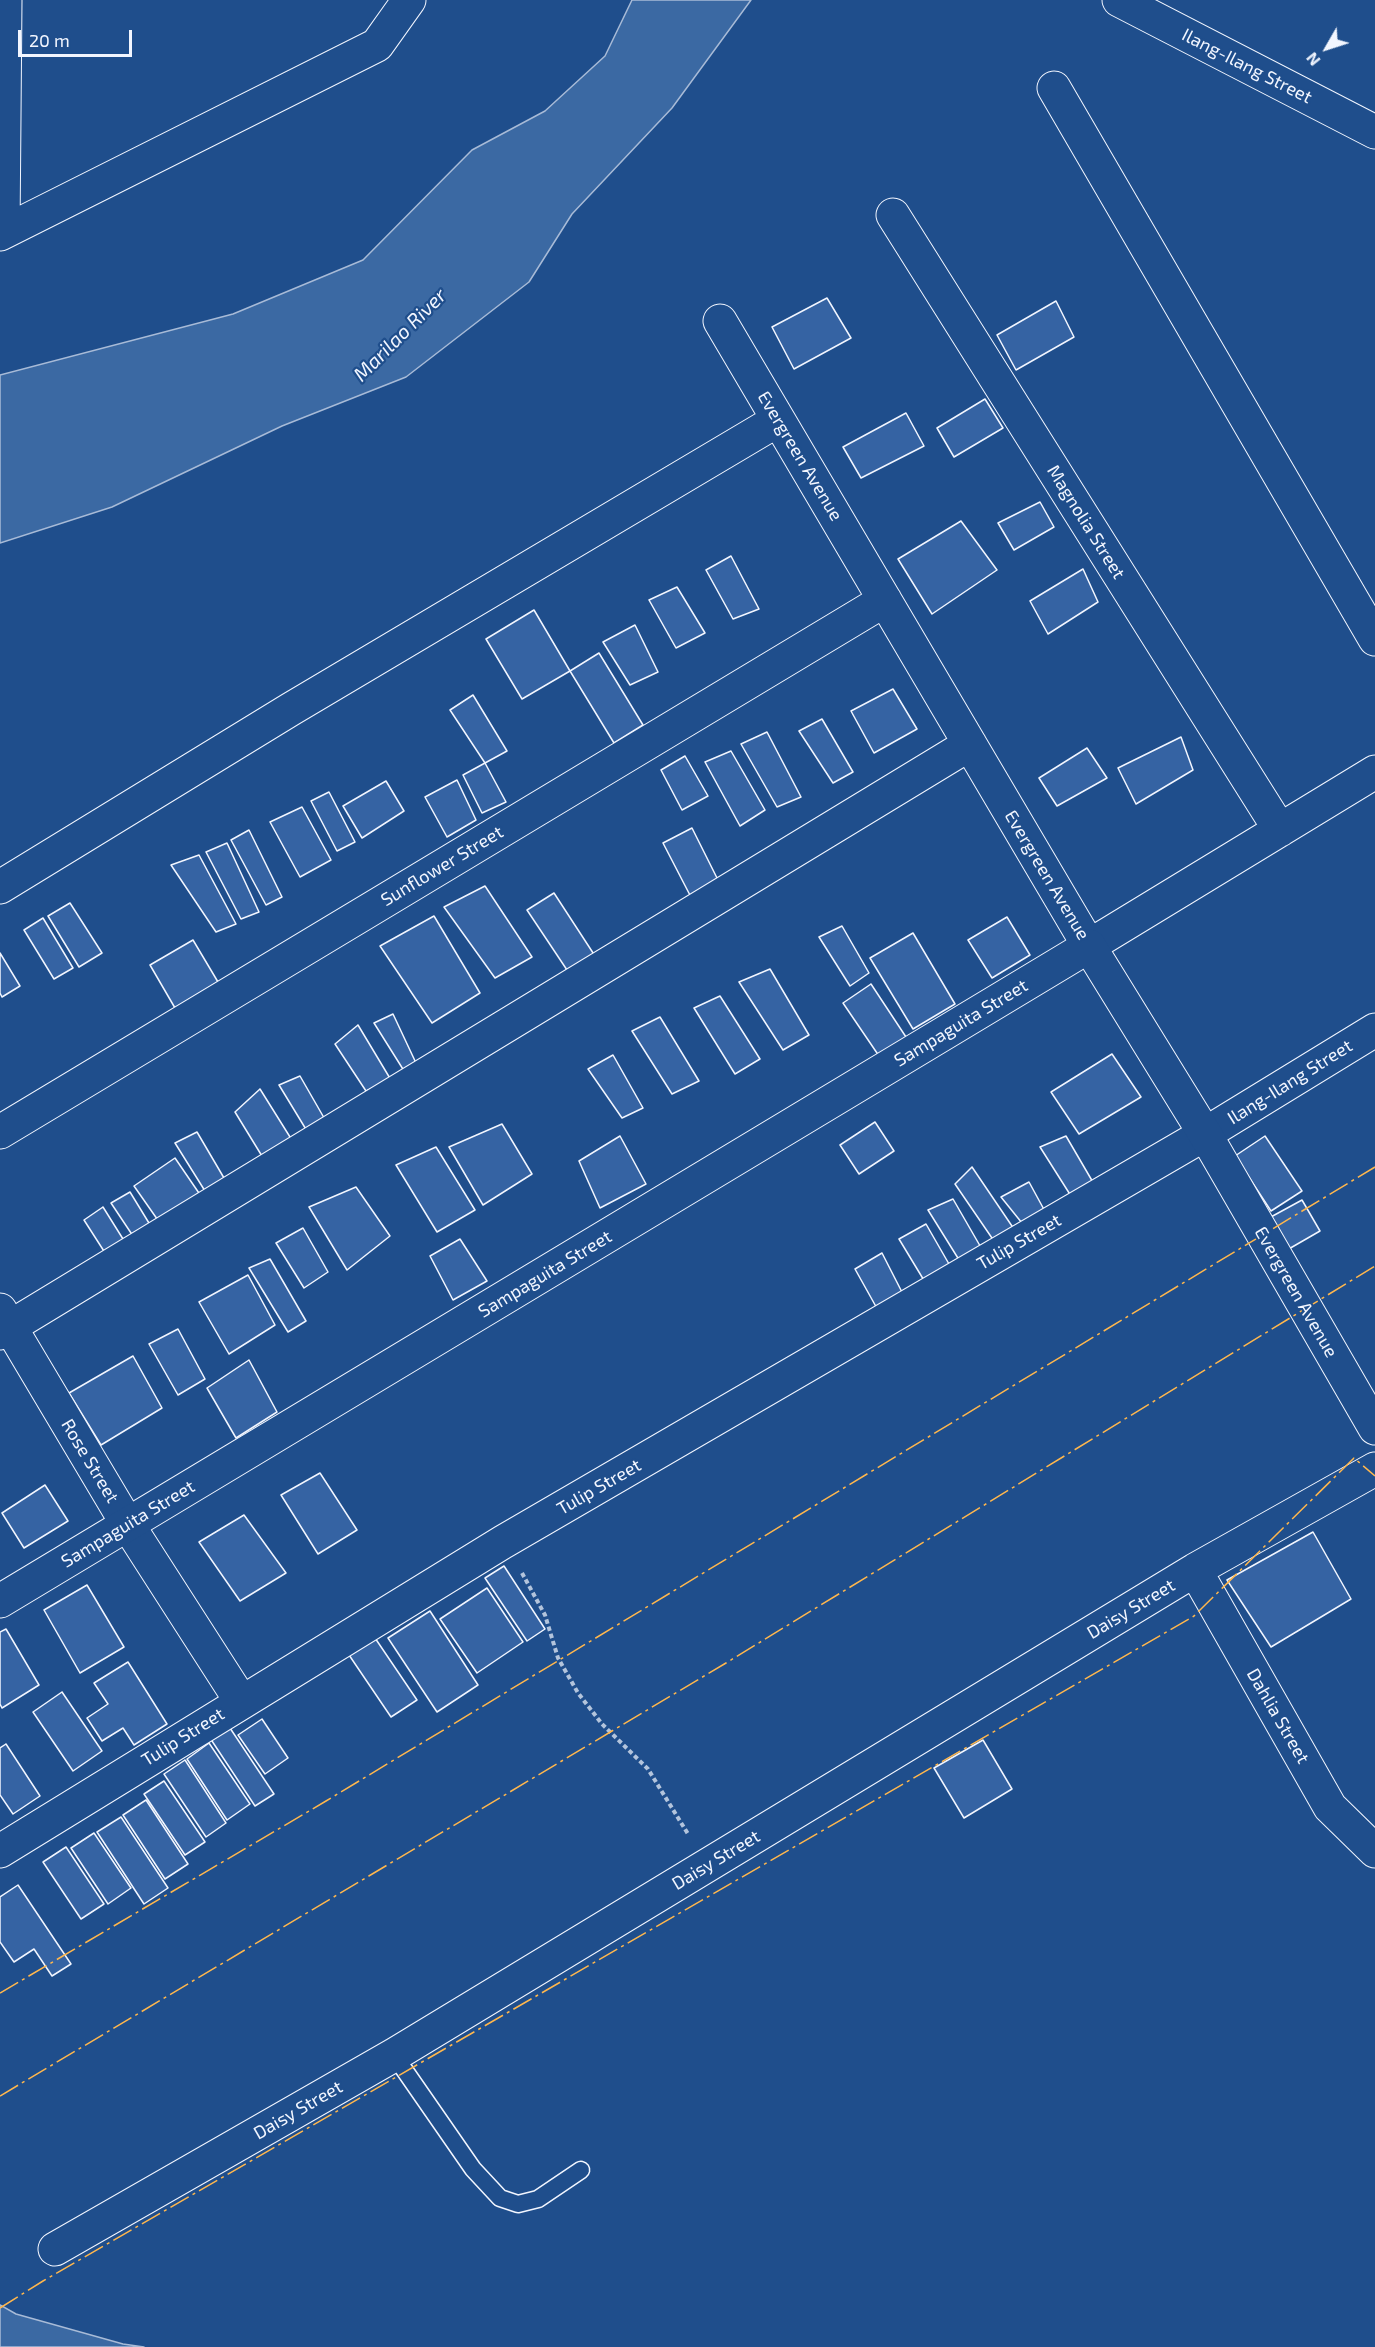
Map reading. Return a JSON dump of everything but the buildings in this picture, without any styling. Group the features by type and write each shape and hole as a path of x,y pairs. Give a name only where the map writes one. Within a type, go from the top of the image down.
{"street":[{"path":"5,0 2,233 377,45 409,0"},
{"name":"Ilang-Ilang Street","path":"1119,0 1375,132"},
{"path":"1054,88 1375,639"},
{"name":"Magnolia Street","path":"893,215 1280,830"},
{"name":"Evergreen Avenue","path":"720,321 1089,945 1205,1134 1375,1428"},
{"path":"0,887 291,709 778,420"},
{"name":"Sunflower Street","path":"0,1132 885,600"},
{"path":"3,1324 970,744"},
{"name":"Sampaguita Street","path":"0,1601 1375,772"},
{"name":"Ilang-Ilang Street","path":"1205,1134 1375,1030"},
{"name":"Tulip Street","path":"0,1851 503,1542 1205,1134"},
{"name":"Rose Street","path":"3,1324 241,1701"},
{"name":"Daisy Street","path":"55,2249 394,2055 1195,1570 1375,1469"},
{"name":"Dahlia Street","path":"1195,1570 1330,1807 1375,1851"}],"lane":[{"path":"394,2055 473,2169 500,2198 518,2204 538,2199 581,2170"}],"path":[{"path":"503,1542 545,1616 558,1658 578,1693 602,1724 648,1769 678,1814 706,1866"}],"water":[{"name":"Marilao River","path":"632,0 751,0 672,108 572,214 529,282 406,377 282,426 112,507 0,543 0,375 233,314 363,260 472,150 545,111 605,56"},
{"path":"0,2305 16,2314 123,2344 144,2347 0,2347"}],"power":[{"path":"0,1993 326,1801 1375,1167"},
{"path":"0,2096 726,1663 1375,1266"},
{"path":"0,2308 1194,1616 1354,1458 1375,1476"}]}
